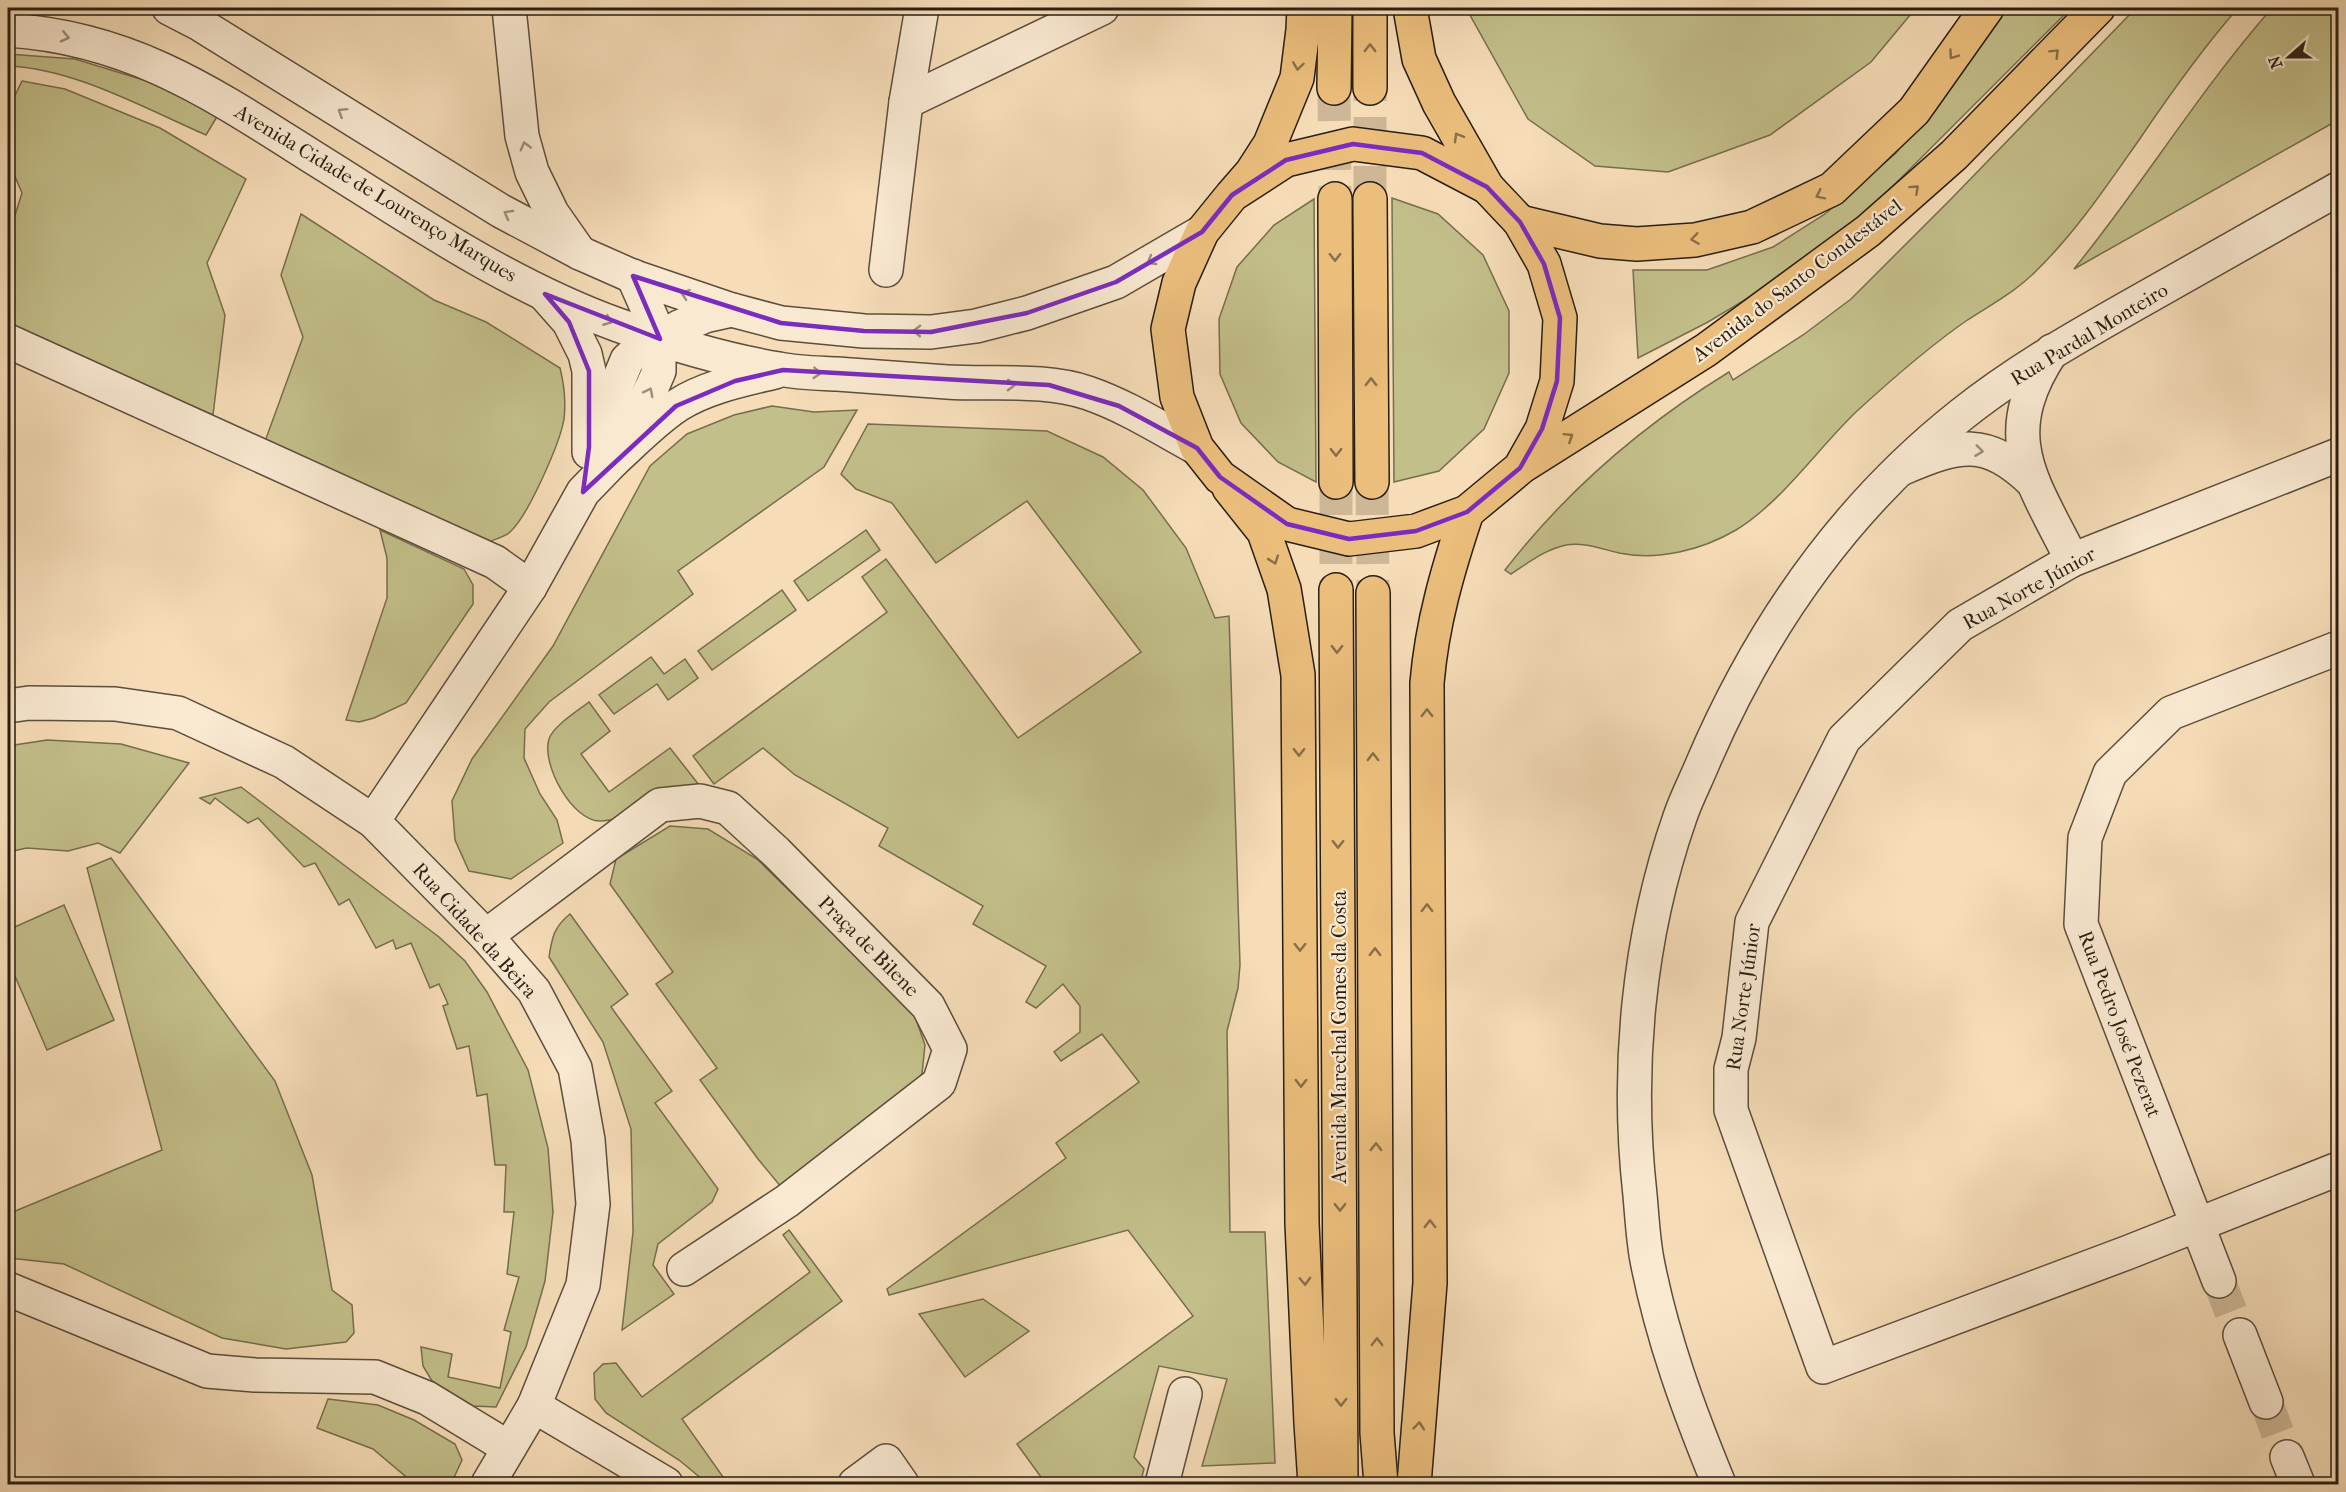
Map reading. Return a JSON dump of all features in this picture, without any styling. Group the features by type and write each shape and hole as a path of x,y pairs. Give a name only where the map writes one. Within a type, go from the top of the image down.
{"main road":[{"path":"1304,8 1297,78 1289,101 1270,144 1252,172 1202,232 1179,283 1168,329 1177,397 1197,448 1264,532 1284,589 1298,675 1302,1223 1316,1485"},
{"path":"1334,88 1335,8"},
{"path":"1370,8 1370,88"},
{"path":"1220,477 1287,524 1349,539 1416,531 1467,512 1520,468 1542,429 1557,381 1560,318 1544,264 1520,222 1487,187 1439,104 1419,59 1410,8"},
{"path":"1520,222 1600,240 1637,243 1695,240 1752,227 1832,189 1914,111 1987,8"},
{"name":"Avenida do Santo Condestável","path":"1520,468 1706,350 1868,231 1954,155 2098,8"},
{"path":"1232,195 1286,160 1353,144 1422,153 1487,187"},
{"path":"1335,199 1336,482"},
{"path":"1370,199 1372,482"},
{"path":"1414,1485 1430,1283 1427,682 1430,644 1440,596 1467,512"},
{"name":"Avenida Marechal Gomes da Costa","path":"1336,590 1341,1485"},
{"name":"Avenida Marechal Gomes da Costa","path":"1372,593 1377,1432 1381,1485"}],"street":[{"path":"169,8 198,23 501,211 580,253 633,276 732,310 781,323 864,331 931,332 976,326 1028,313 1116,282 1202,232"},
{"path":"509,8 522,136 532,172 552,213 580,253"},
{"path":"886,270 906,102 922,8"},
{"path":"906,102 1102,8"},
{"name":"Avenida Cidade de Lourenço Marques","path":"8,30 45,33 103,46 161,68 210,92 455,246 545,294 656,338 719,357 783,370 977,384 1049,385 1086,392 1119,406 1197,448"},
{"name":"Rua Pardal Monteiro","path":"1719,1485 1692,1418 1666,1340 1647,1258 1635,1147 1634,1060 1646,954 1661,885 1680,817 1737,689 1786,606 1837,537 1903,468 1962,415 2052,351 2338,189"},
{"path":"373,821 530,587 583,492 601,454 659,371 659,354 652,319 633,276"},
{"path":"545,294 569,322 585,354 601,454"},
{"path":"656,338 705,316 732,310"},
{"path":"8,341 495,562 530,587"},
{"path":"2052,351 2036,375 2025,405 2022,438 2025,459 2033,482 2072,560"},
{"path":"601,454 690,399 735,381 783,370"},
{"path":"1903,468 1930,456 1958,448 1994,453 2016,465 2033,482"},
{"name":"Rua Norte Júnior","path":"2198,1225 1824,1367 1731,1110 1731,1070 1739,1038 1752,921 1844,739 1960,624 2072,560 2338,455"},
{"name":"Rua Pedro José Pezerat","path":"2219,1281 2081,924 2085,838 2110,773 2171,713 2338,648"},
{"name":"Rua Cidade da Beira","path":"8,706 29,703 115,704 178,713 284,762 373,821 486,936 534,991 575,1068 588,1140 593,1204 582,1286 534,1406 488,1485"},
{"name":"Praça de Bilene","path":"486,936 660,805 700,801 728,808 776,852 928,1006 950,1049 939,1083 787,1201 684,1269"},
{"path":"2198,1225 2338,1168"},
{"path":"8,1289 207,1371 255,1375 375,1377 427,1398 509,1448"},
{"path":"2240,1335 2266,1402"},
{"path":"1162,1485 1185,1394"},
{"path":"534,1406 666,1485"},
{"path":"855,1485 886,1461 902,1485"}],"highlighted area":[{"path":"1353,144 1422,153 1487,187 1520,222 1544,264 1560,318 1557,381 1542,429 1520,468 1467,512 1416,531 1349,539 1287,524 1220,477 1197,448 1119,406 1049,385 783,370 735,381 676,406 583,492 589,447 589,371 569,322 545,294 660,339 633,276 781,323 864,331 931,332 1027,313 1116,282 1202,232 1232,195 1286,160"}],"shaded area":[{"path":"1466,8 1916,8 1871,62 1770,135 1668,172 1595,166 1528,119"},
{"path":"2007,8 2071,8 1861,218 1785,276 1708,322 1638,358 1633,270 1707,270 1773,247 1825,214 1896,153"},
{"path":"2136,8 2238,8 2187,72 2078,224 2029,278 1952,331 1897,376 1842,426 1769,505 1736,530 1709,543 1664,555 1634,555 1586,545 1566,545 1544,553 1511,574 1505,570 1580,486 1666,414 1729,372 1733,380 1803,335 1851,299"},
{"path":"2272,8 2338,8 2338,120 2074,269 2220,71"},
{"path":"8,54 75,59 147,81 218,115 206,135 134,102 83,82 33,68 8,66"},
{"path":"22,81 65,89 160,128 246,179 207,263 225,315 213,415 8,327 8,237 22,193 8,160 8,110"},
{"path":"1392,198 1438,214 1483,255 1509,311 1509,373 1484,429 1439,471 1394,482"},
{"path":"1314,199 1316,482 1278,462 1241,423 1220,374 1219,319 1237,267 1274,225"},
{"path":"301,214 434,300 486,322 560,368 565,400 561,430 534,496 508,534 489,542 264,444 303,337 281,275"},
{"path":"772,406 814,412 857,410 824,467 678,571 693,594 549,702 525,729 524,758 540,794 557,820 563,843 511,879 469,871 455,840 452,801 472,759 553,646 650,466 687,434 734,415"},
{"path":"868,424 1047,431 1103,457 1143,490 1186,548 1215,618 1229,616 1240,965 1238,988 1227,1031 1230,1232 1265,1232 1275,1463 1202,1466 1227,1379 1159,1366 1134,1457 1144,1469 1140,1484 1046,1484 1017,1444 1193,1316 1128,1230 889,1295 887,1289 1066,1158 1056,1143 1139,1082 1102,1034 1061,1061 1054,1052 1080,1032 1080,1006 1063,984 1036,1008 1026,1002 1046,966 973,924 983,906 879,846 888,828 795,775 763,748 714,784 693,756 887,612 862,577 886,559 1018,738 1141,652 1027,501 936,563 892,503 856,489 841,474"},
{"path":"380,530 464,569 473,585 473,604 406,703 374,718 359,722 346,720 387,598 387,558"},
{"path":"866,530 880,550 808,601 794,581"},
{"path":"782,590 796,610 712,670 698,651"},
{"path":"651,657 664,674 685,659 698,678 668,700 657,684 614,714 599,695"},
{"path":"589,702 610,731 581,754 609,792 670,748 699,785 635,812 609,820 589,819 579,812 569,802 554,776 548,750 549,739 556,729"},
{"path":"47,740 121,744 189,763 120,853 98,843 68,851 27,848 8,852 8,746"},
{"path":"241,787 439,937 465,961 487,992 528,1070 548,1148 553,1212 545,1281 526,1347 496,1407 473,1406 432,1381 423,1366 421,1347 452,1354 448,1377 500,1388 511,1332 504,1330 519,1277 507,1274 514,1212 504,1212 506,1165 495,1165 487,1094 477,1096 469,1046 457,1049 443,1006 448,1004 439,984 430,988 411,943 396,949 393,940 376,948 349,899 339,905 315,863 304,867 258,818 248,823 215,798 210,804 200,798"},
{"path":"670,826 708,829 757,859 913,1011 925,1045 922,1074 894,1108 782,1188 700,1080 717,1068 656,984 673,972 610,884 616,859"},
{"path":"111,858 275,1081 312,1175 332,1290 352,1305 354,1333 346,1342 286,1349 222,1338 64,1264 9,1258 8,1214 162,1150 87,868"},
{"path":"64,905 114,1020 47,1050 8,960 8,930"},
{"path":"570,914 628,994 611,1007 672,1091 655,1103 718,1189 712,1202 658,1244 653,1265 674,1294 622,1330 633,1232 631,1129 603,1042 549,957 555,933 560,923"},
{"path":"789,1230 842,1301 682,1419 728,1484 708,1484 679,1460 606,1413 595,1399 594,1373 603,1364 616,1363 642,1397 810,1272 783,1235"},
{"path":"983,1299 1029,1331 965,1377 919,1314"},
{"path":"328,1399 378,1405 414,1420 455,1444 462,1460 451,1484 402,1484 405,1476 373,1449 317,1428"}],"tunnel":[{"path":"1334,88 1335,199"},
{"path":"1370,88 1370,199"},
{"path":"1336,482 1336,590"},
{"path":"1372,482 1373,593"},
{"path":"2219,1281 2240,1335"},
{"path":"2266,1402 2287,1457"}]}
